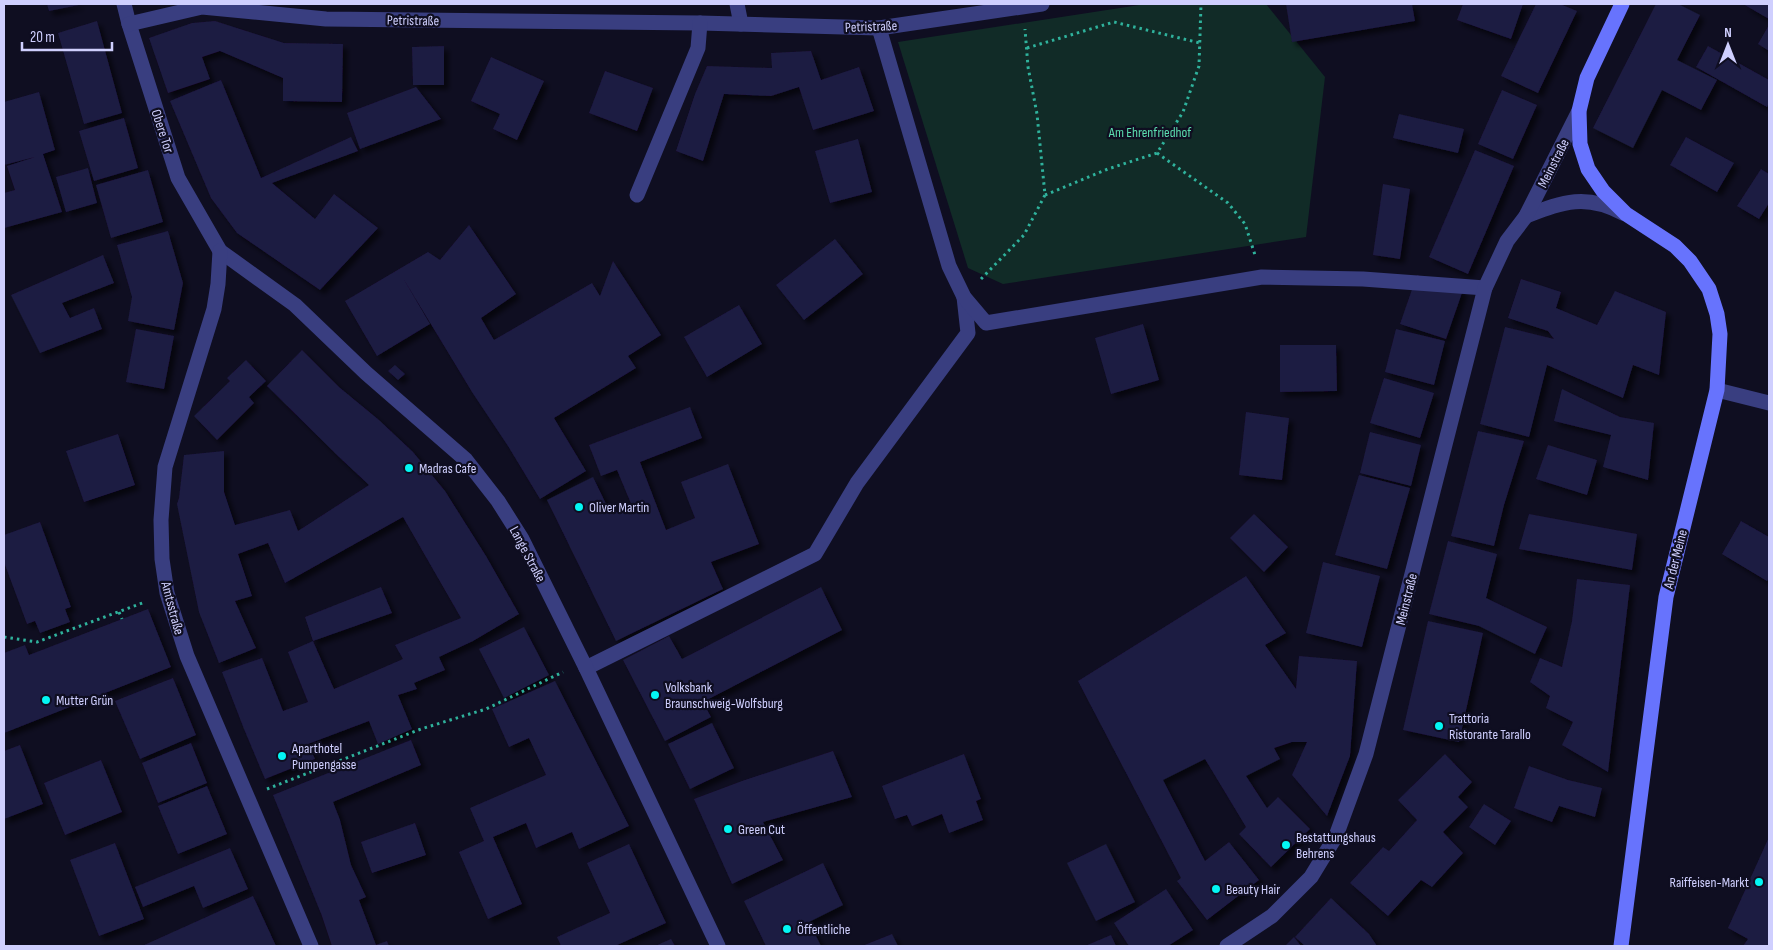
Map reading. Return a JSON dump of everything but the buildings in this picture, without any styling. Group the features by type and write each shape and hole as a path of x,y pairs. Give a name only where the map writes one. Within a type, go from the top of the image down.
{"street":[{"name":"Obere Tor","path":"124,4 178,178 220,251"},
{"path":"737,4 741,24"},
{"name":"Petristraße","path":"129,24 202,7 326,20 700,23 879,28 1042,4"},
{"name":"Meinstraße","path":"1227,946 1272,916 1311,877 1336,836 1366,754 1485,288 1507,241 1526,216 1579,110 1587,78 1622,4"},
{"path":"637,194 698,48 700,23"},
{"path":"879,28 950,266 964,297 986,323 1262,277 1363,278 1485,288"},
{"name":"Meinstraße","path":"1579,110 1580,144 1588,169 1603,191 1626,214"},
{"name":"Meinstraße","path":"1526,216 1558,204 1583,201 1606,204 1626,214"},
{"name":"An der Meine","path":"1621,946 1666,597 1716,390 1720,334 1717,314 1709,289 1690,262 1675,246 1626,214"},
{"name":"Amtsstraße","path":"220,251 214,309 165,467 161,520 162,559 167,593 187,656 311,946"},
{"name":"Lange Straße","path":"220,251 295,305 366,373 466,460 498,501 522,539 585,665 718,946"},
{"path":"585,665 814,554 857,483 968,333 964,297"},
{"path":"1716,390 1769,403"}],"path":[{"path":"1045,194 1108,169 1157,153 1182,112 1199,66 1202,4"},
{"path":"964,297 1024,235 1045,194 1037,114 1022,8"},
{"path":"1027,48 1114,22 1200,43"},
{"path":"1157,153 1228,203 1245,224 1262,277"},
{"path":"4,637 37,642 167,593"},
{"path":"119,612 122,619"},
{"path":"248,797 421,729 486,709 585,665"}],"green space":[{"name":"Am Ehrenfriedhof","path":"1146,4 1266,4 1325,77 1306,237 1003,284 968,268 898,42"}],"place":[{"name":"Madras Cafe","path":"409,468"},
{"name":"Oliver Martin","path":"579,507"},
{"name":"Volksbank Braunschweig-Wolfsburg","path":"655,695"},
{"name":"Mutter Grün","path":"46,700"},
{"name":"Trattoria Ristorante Tarallo","path":"1439,726"},
{"name":"Aparthotel Pumpengasse","path":"282,756"},
{"name":"Green Cut","path":"728,829"},
{"name":"Bestattungshaus Behrens","path":"1286,845"},
{"name":"Raiffeisen-Markt","path":"1759,882"},
{"name":"Beauty Hair","path":"1216,889"},
{"name":"Öffentliche","path":"787,929"}]}
